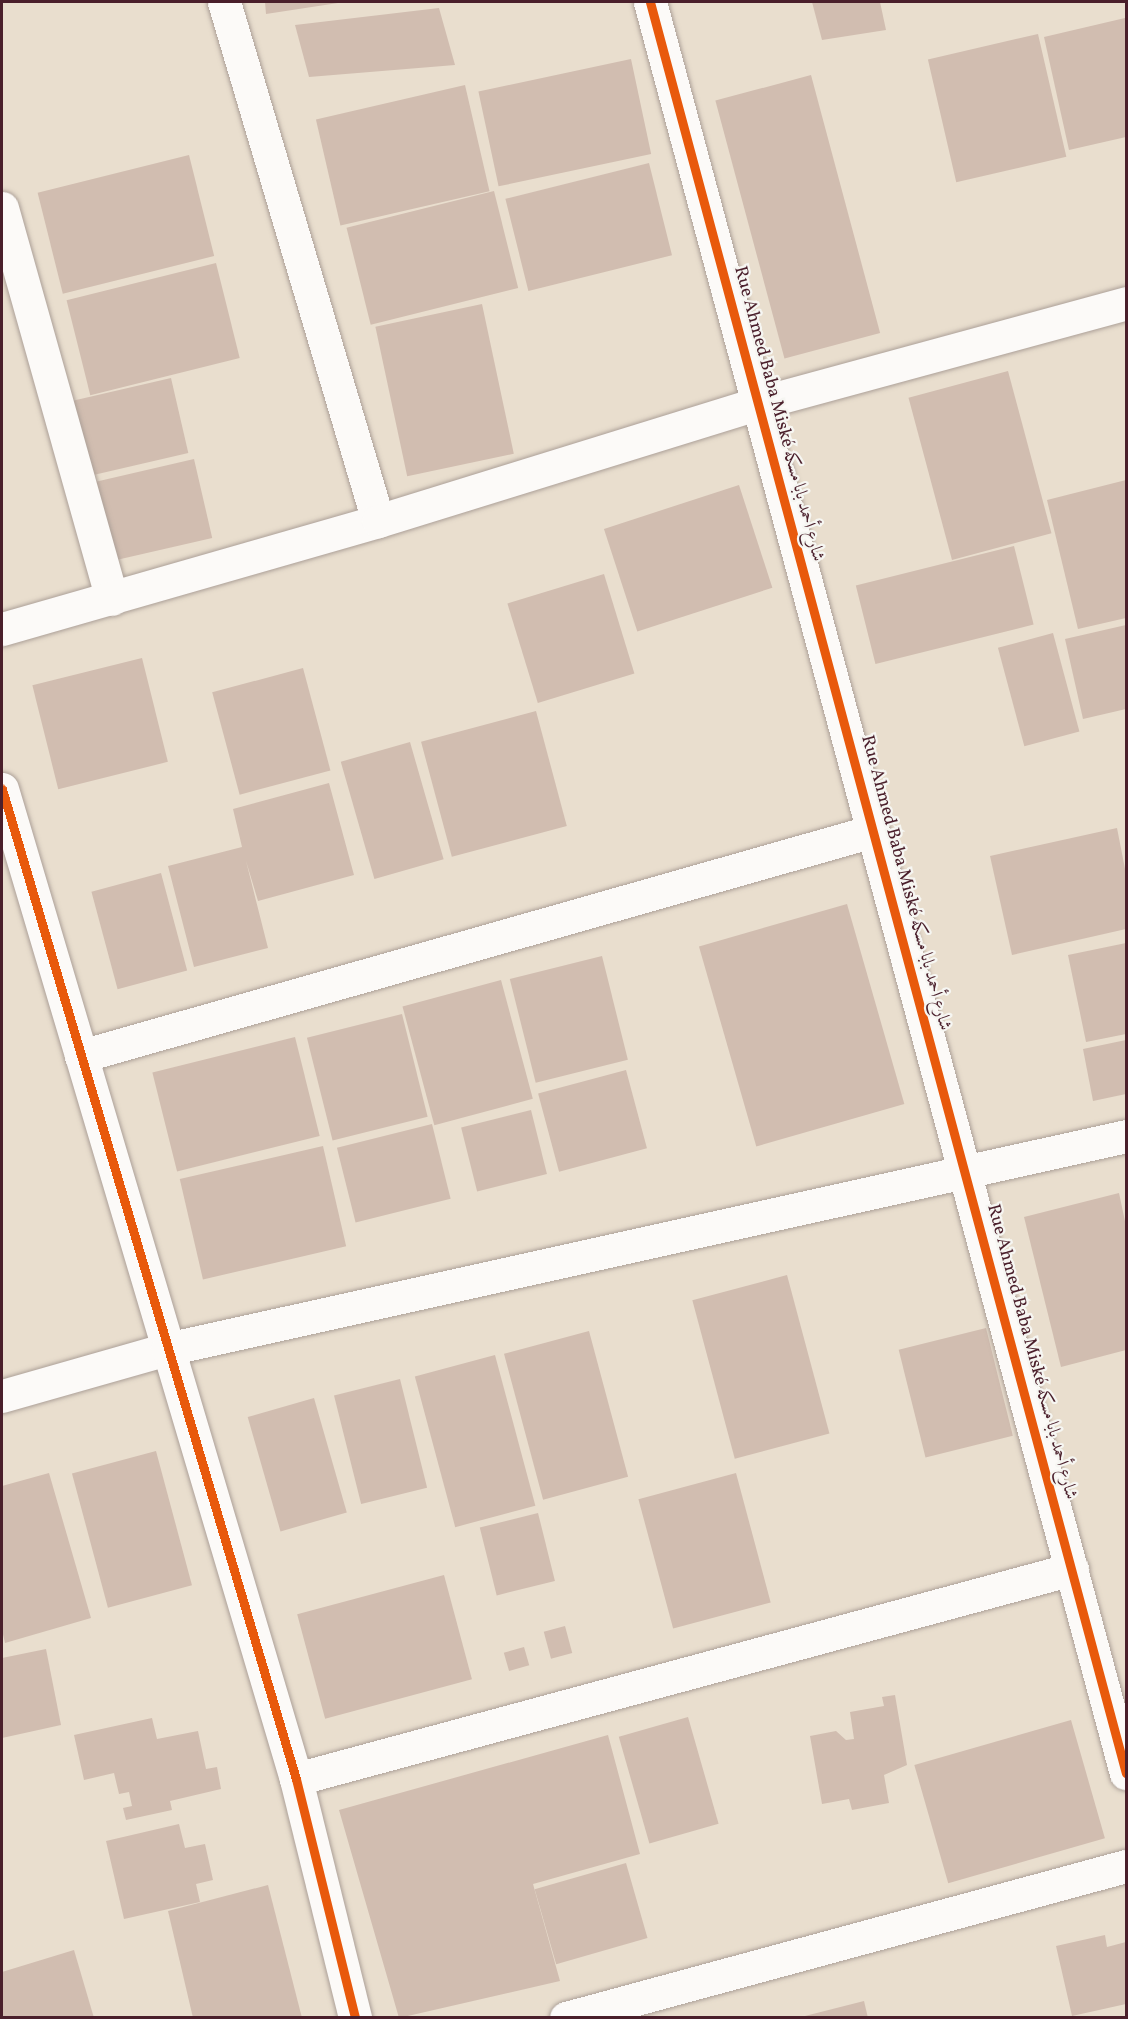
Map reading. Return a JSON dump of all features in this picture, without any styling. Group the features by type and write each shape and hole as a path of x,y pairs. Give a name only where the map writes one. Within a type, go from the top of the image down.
{"street":[{"path":"224,2 378,521"},
{"name":"Rue Ahmed Baba Miské شارع أحمد بابا مسكه","path":"650,2 1126,1773"},
{"path":"2,208 112,599"},
{"path":"2,629 378,521 759,404 1126,303"},
{"path":"2,789 296,1779 355,2018"},
{"path":"81,1056 873,831"},
{"path":"2,1396 167,1349 1126,1136"},
{"path":"296,1779 1072,1569"},
{"path":"566,2018 1126,1866"}],"building":[{"path":"265,2 338,2 338,3 266,14"},
{"path":"812,2 880,2 886,30 822,40"},
{"path":"439,8 455,65 309,77 295,25"},
{"path":"1125,18 1126,137 1069,150 1044,37"},
{"path":"1038,34 1066,157 956,182 928,59"},
{"path":"631,59 651,154 499,186 478,91"},
{"path":"811,75 880,333 784,359 715,101"},
{"path":"465,85 490,191 340,226 316,119"},
{"path":"189,155 214,256 63,294 38,193"},
{"path":"649,163 672,255 528,291 505,199"},
{"path":"494,191 518,288 371,325 347,228"},
{"path":"216,263 240,358 90,395 67,300"},
{"path":"482,304 514,454 407,476 375,327"},
{"path":"1008,371 1051,533 952,560 909,398"},
{"path":"171,378 188,453 87,476 70,401"},
{"path":"194,459 212,538 111,561 93,482"},
{"path":"1126,480 1126,618 1078,629 1047,500"},
{"path":"739,485 772,588 637,632 604,529"},
{"path":"1014,546 1034,625 875,664 856,585"},
{"path":"604,574 634,673 538,703 507,604"},
{"path":"1126,625 1126,709 1083,719 1065,639"},
{"path":"1053,633 1079,732 1024,746 998,648"},
{"path":"142,658 168,762 58,789 32,685"},
{"path":"303,668 330,770 240,795 212,692"},
{"path":"536,711 567,826 452,857 421,742"},
{"path":"410,742 444,859 374,879 341,762"},
{"path":"329,783 354,875 258,901 246,861 268,948 194,967 168,866 242,847 233,809"},
{"path":"1117,828 1126,874 1126,929 1012,955 990,856"},
{"path":"161,873 187,971 118,989 91,892"},
{"path":"847,904 904,1104 756,1146 699,946"},
{"path":"1126,943 1126,1034 1086,1042 1068,955"},
{"path":"602,956 628,1060 536,1083 510,979"},
{"path":"501,980 533,1099 434,1125 402,1006"},
{"path":"402,1014 428,1117 333,1141 307,1038"},
{"path":"295,1037 320,1136 177,1172 152,1073"},
{"path":"1126,1040 1126,1094 1093,1101 1083,1049"},
{"path":"626,1070 647,1148 559,1172 538,1094"},
{"path":"531,1110 547,1174 477,1191 461,1127"},
{"path":"432,1124 451,1199 356,1222 337,1148"},
{"path":"323,1146 346,1246 203,1279 180,1179"},
{"path":"1119,1193 1126,1226 1126,1350 1061,1367 1024,1217"},
{"path":"787,1275 829,1433 735,1459 692,1300"},
{"path":"986,1328 1013,1436 926,1457 899,1350"},
{"path":"589,1331 628,1477 543,1500 504,1354"},
{"path":"495,1355 535,1506 455,1527 415,1376"},
{"path":"400,1379 427,1488 361,1504 334,1395"},
{"path":"314,1398 347,1512 280,1531 248,1417"},
{"path":"156,1451 192,1585 108,1608 72,1474"},
{"path":"49,1473 91,1618 5,1643 2,1630 2,1486"},
{"path":"736,1473 771,1602 673,1629 638,1499"},
{"path":"538,1513 555,1581 497,1595 480,1528"},
{"path":"444,1575 472,1679 325,1719 297,1614"},
{"path":"565,1626 572,1653 551,1659 544,1632"},
{"path":"524,1647 529,1665 509,1671 504,1653"},
{"path":"46,1649 61,1725 2,1738 2,1658"},
{"path":"895,1695 907,1765 884,1775 889,1803 852,1810 849,1799 822,1804 810,1736 836,1731 846,1740 854,1739 850,1712 884,1706 882,1697"},
{"path":"688,1717 719,1824 649,1844 619,1737"},
{"path":"152,1718 157,1739 198,1731 206,1769 217,1767 221,1789 170,1801 172,1810 126,1820 123,1808 132,1806 129,1792 119,1794 114,1773 84,1780 74,1735"},
{"path":"1071,1720 1105,1838 948,1883 914,1765"},
{"path":"608,1735 640,1854 533,1884 560,1981 399,2018 339,1810"},
{"path":"179,1824 185,1848 205,1844 213,1880 196,1884 200,1902 124,1919 106,1841"},
{"path":"626,1863 647,1938 556,1964 535,1889"},
{"path":"268,1885 302,2018 193,2018 168,1911"},
{"path":"1105,1935 1107,1947 1126,1942 1126,2004 1072,2016 1056,1946"},
{"path":"74,1950 94,2018 2,2018 2,1972"},
{"path":"864,2001 868,2018 801,2017"}],"cycle path":[{"path":"650,2 1126,1773"},
{"path":"2,789 296,1779 355,2018"}]}
